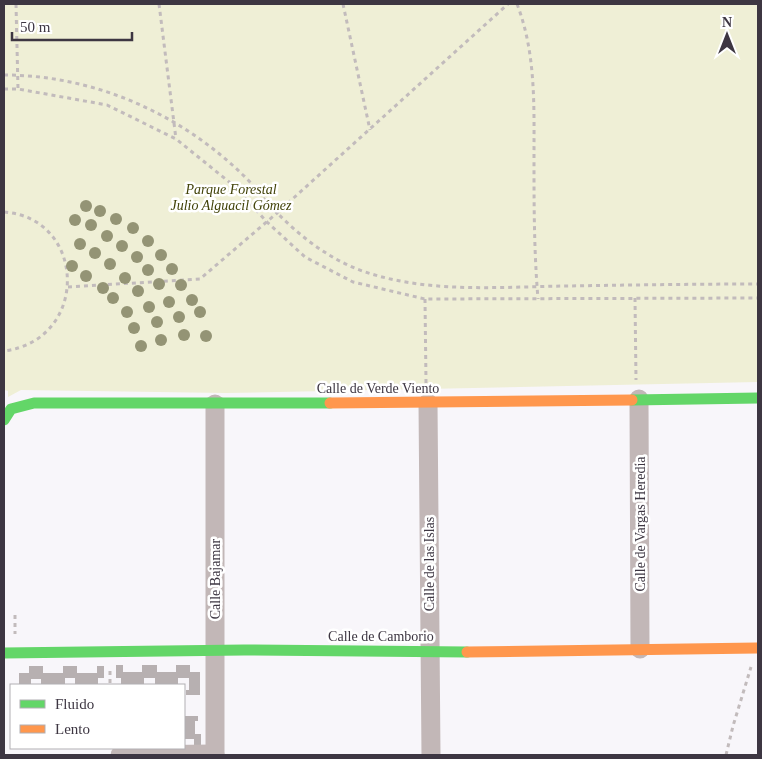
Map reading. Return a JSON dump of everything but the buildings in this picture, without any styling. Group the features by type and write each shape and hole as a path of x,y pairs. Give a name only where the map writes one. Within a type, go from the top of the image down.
{"street":[{"name":"Calle de Verde Viento","path":"4,420 11,409 34,403 216,404 427,396 637,392 758,398"},
{"name":"Calle de Vargas Heredia","path":"637,392 640,649"},
{"name":"Calle de las Islas","path":"427,396 431,755"},
{"name":"Calle Bajamar","path":"120,755 215,755 216,404"},
{"name":"Calle de Camborio","path":"4,653 215,650 429,652 758,648"}],"path":[{"path":"16,4 18,89"},
{"path":"160,4 176,139"},
{"path":"343,4 370,130"},
{"path":"68,287 200,279 267,222 508,4"},
{"path":"517,4 524,23 530,55 534,100 534,250 538,299"},
{"path":"4,75 44,77 88,86 124,98 174,122 193,134 238,170 277,213 323,252 357,268 396,281 420,284 503,287 758,284"},
{"path":"4,89 18,89 107,105 176,139 233,185 267,222 305,257 352,282 425,299 758,298"},
{"path":"4,212 25,217 38,224 49,234 58,245 64,258 68,287 60,315 51,327 41,337 28,345 4,351"},
{"path":"635,298 637,392"},
{"path":"425,299 427,396"},
{"path":"726,755 733,726 758,648"}],"green space":[{"name":"Parque Forestal Julio Alguacil Gómez","path":"4,4 758,4 758,382 226,393 21,390 8,397 8,391 4,390"}],"traffic: fast":[{"path":"632,400 758,398"},
{"path":"4,420 11,409 34,403 330,403"},
{"path":"4,653 244,650 467,652"}],"traffic: slow":[{"path":"330,403 632,400"},
{"path":"467,652 757,648"}]}
